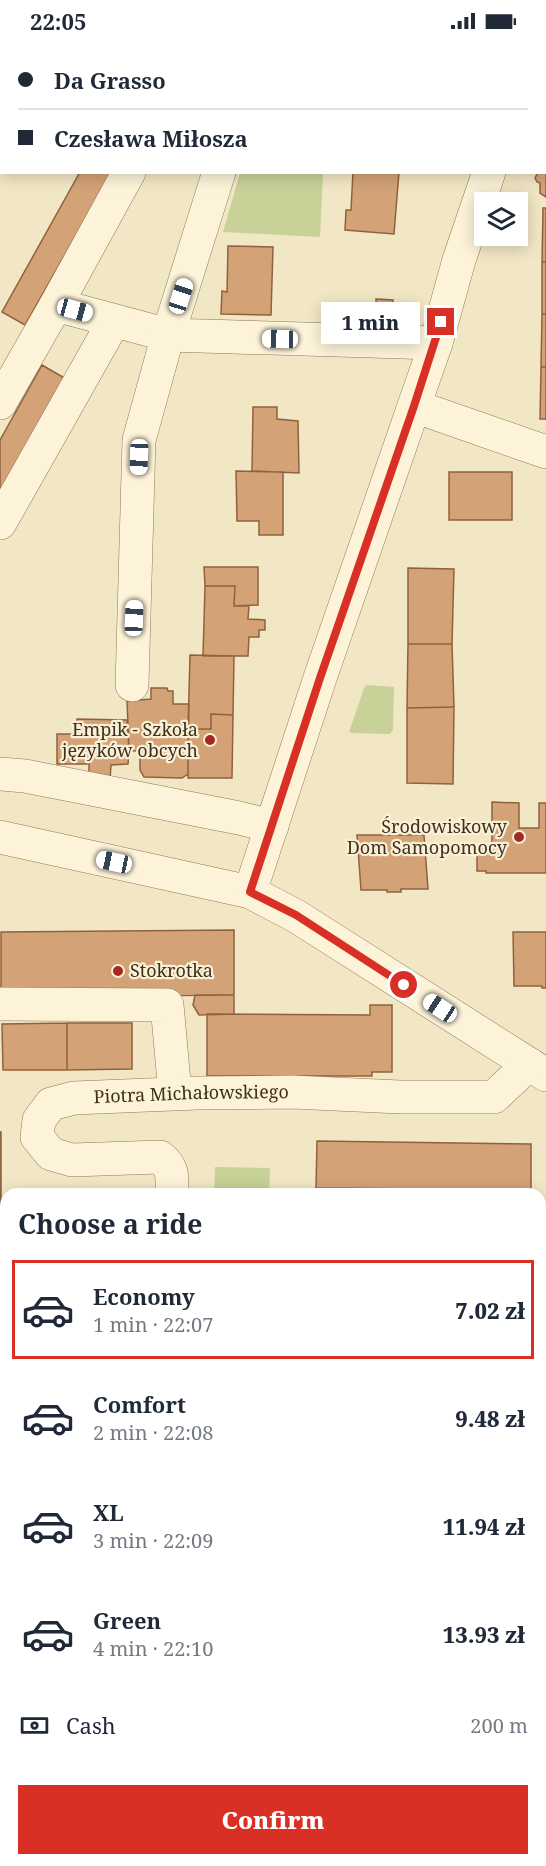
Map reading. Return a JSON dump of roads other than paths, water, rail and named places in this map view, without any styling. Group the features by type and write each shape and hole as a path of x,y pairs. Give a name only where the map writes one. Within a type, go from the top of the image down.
{"street":[{"path":"0,403 128,174"},
{"path":"132,685 139,440 168,335 218,174"},
{"path":"250,892 320,678 436,343 459,260 488,174"},
{"path":"56,305 168,335 436,343"},
{"path":"0,523 114,321"},
{"path":"414,406 546,452"},
{"path":"0,774 25,776 272,826"},
{"path":"0,837 250,892 296,915 538,1070"},
{"path":"0,1004 166,1005 175,1093"},
{"name":"Piotra Michałowskiego","path":"172,1188 169,1165 160,1157 72,1160 51,1154 37,1137 39,1119 51,1104 74,1098 175,1093 292,1092 400,1097 494,1097 538,1070"}],"place":[{"name":"Empik - Szkoła języków obcych","path":"210,740"},
{"name":"Środowiskowy Dom Samopomocy","path":"519,837"},
{"name":"Stokrotka","path":"118,971"}]}
